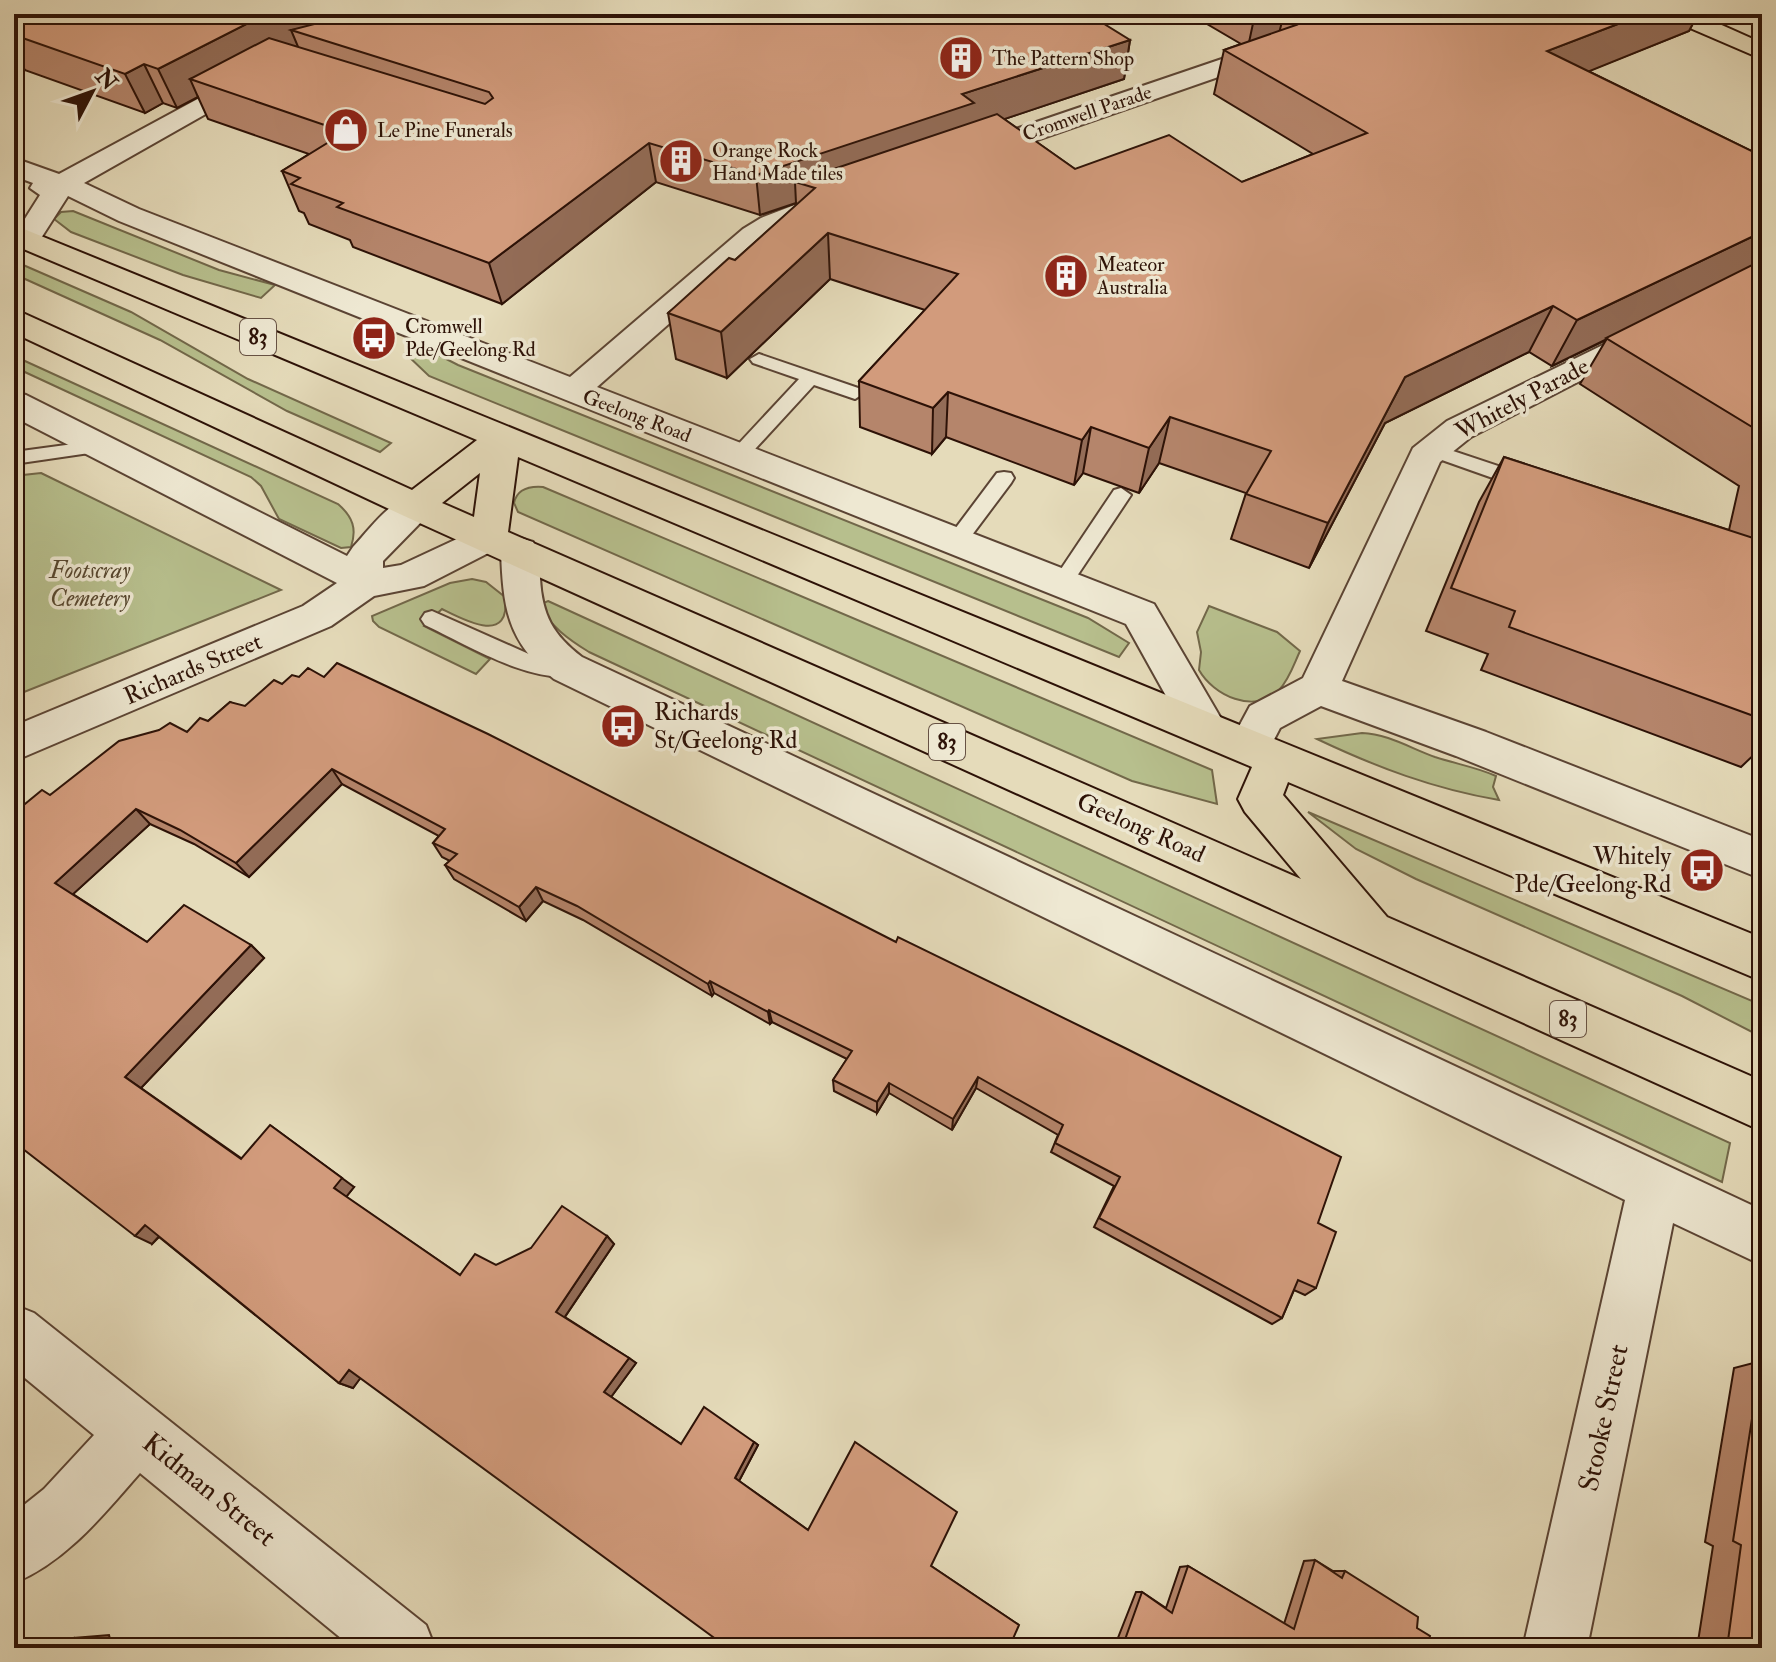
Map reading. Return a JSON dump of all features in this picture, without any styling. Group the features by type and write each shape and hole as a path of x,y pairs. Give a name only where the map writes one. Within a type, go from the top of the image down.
{"main road":[{"path":"1677,14 1762,52"},
{"name":"83","path":"20,237 1762,960"},
{"name":"Geelong Road","path":"14,321 415,506 1762,1106"},
{"path":"415,506 503,437"},
{"path":"503,437 505,544"},
{"path":"1264,751 1260,799 1374,932"}],"street":[{"name":"Cromwell Parade","path":"949,161 1377,14"},
{"path":"14,195 61,184 277,66"},
{"name":"Geelong Road","path":"14,166 96,197 129,215 1140,614 1205,727"},
{"path":"20,237 61,184"},
{"path":"573,391 753,235 781,220 861,191"},
{"name":"Whitely Parade","path":"1318,689 1425,456 1459,429 1679,317"},
{"path":"14,403 366,582"},
{"path":"366,582 366,556 415,506"},
{"path":"505,544 528,624 543,647 568,668 1762,1238"},
{"name":"Richards Street","path":"14,744 317,616 366,582 411,576 505,544"},
{"path":"1264,751 1265,717 1318,689 1509,759 1762,860"},
{"name":"Stooke Street","path":"1555,1648 1654,1188"},
{"name":"Kidman Street","path":"14,1333 403,1648"},
{"path":"14,1552 66,1511 137,1432"}],"lane":[{"path":"759,359 855,393"},
{"path":"738,456 811,377"},
{"path":"14,458 103,446"},
{"path":"1432,450 1550,490"},
{"path":"956,542 1004,478"},
{"path":"1062,583 1121,495"},
{"path":"432,619 528,663 568,668"}],"green space":[{"path":"73,211 219,270 275,285 261,298 183,275 71,232 54,219 61,212"},
{"path":"14,261 131,312 248,379 391,443 380,452 287,411 160,340 14,274"},
{"path":"417,344 458,365 1088,618 1129,643 1119,657 429,376 405,353"},
{"path":"14,356 338,504 352,524 354,535 351,547 341,548 279,519 261,486 251,477 14,367"},
{"name":"Footscray Cemetery","path":"41,473 281,590 14,696 14,476"},
{"path":"543,487 1212,770 1217,804 1132,781 518,512 514,503 518,494 529,488"},
{"path":"472,579 486,582 505,597 505,612 501,621 484,626 442,609 424,626 490,659 476,674 379,627 373,621 372,616 450,583"},
{"path":"548,601 1730,1143 1722,1182 589,652 567,638 548,619 541,604"},
{"path":"1209,606 1277,632 1300,651 1279,690 1258,701 1246,701 1224,694 1205,679 1199,670 1201,652 1197,632"},
{"path":"1362,733 1390,739 1496,776 1493,787 1499,800 1406,776 1317,739"},
{"path":"1308,812 1757,1003 1752,1032 1682,996 1416,879 1356,849"}],"building":[{"path":"14,14 272,14 258,18 158,69 144,64 125,74 14,35"},
{"path":"353,14 1088,14 1130,40 962,94 974,103 756,175 649,143 489,263 337,207 343,203 291,184 300,178 282,171 345,132 190,79 269,38 485,104 493,98 489,92 291,30"},
{"path":"1295,14 1644,14 1547,51 1762,156 1762,232 1577,320 1553,306 1405,377 1328,523 1246,494 1271,451 1170,417 1149,448 1091,427 1082,440 948,392 933,408 859,381 958,274 828,233 721,332 668,313 729,258 735,260 815,188 795,182 997,114 1075,169 1169,135 1242,182 1367,133 1224,50 1296,25 1283,18"},
{"path":"1762,260 1762,433 1606,338"},
{"path":"1504,457 1753,538 1762,497 1762,719 1509,627 1515,611 1451,588"},
{"path":"337,663 488,734 896,942 898,937 1341,1157 1318,1223 1336,1232 1316,1288 1298,1280 1282,1318 1099,1218 1120,1177 1055,1143 1063,1125 978,1077 953,1119 889,1083 877,1102 833,1080 852,1051 710,981 708,984 577,906 536,887 519,907 445,865 457,854 433,843 445,829 332,769 236,863 180,830 136,809 55,883 147,942 184,905 251,945 125,1077 241,1159 270,1125 342,1178 334,1188 460,1275 475,1254 496,1265 531,1248 562,1206 607,1236 556,1312 629,1358 604,1392 681,1444 704,1407 754,1442 735,1478 808,1530 855,1442 957,1512 931,1566 1019,1625 1009,1648 728,1648 349,1370 339,1383 145,1225 135,1236 14,1142 14,813 42,790 50,795 119,741 159,730 170,723 187,732 200,718 208,721 230,702 245,706 274,680 282,684 292,675 299,677 308,668 324,677"},
{"path":"1761,1361 1762,1648 1727,1648 1741,1545 1733,1541"},
{"path":"1315,1560 1342,1578 1345,1571 1418,1617 1417,1628 1430,1636 1427,1648 1122,1648 1142,1592 1172,1613 1188,1566 1294,1629"},
{"path":"74,1638 76,1648 58,1648"}],"place":[{"name":"The Pattern Shop","path":"961,58"},
{"name":"Le Pine Funerals","path":"346,130"},
{"name":"Orange Rock Hand Made tiles","path":"681,161"},
{"name":"Meateor Australia","path":"1066,276"},
{"name":"Cromwell Pde/Geelong Rd","path":"374,338"},
{"name":"Richards St/Geelong Rd","path":"623,726"},
{"name":"Whitely Pde/Geelong Rd","path":"1702,870"}]}
